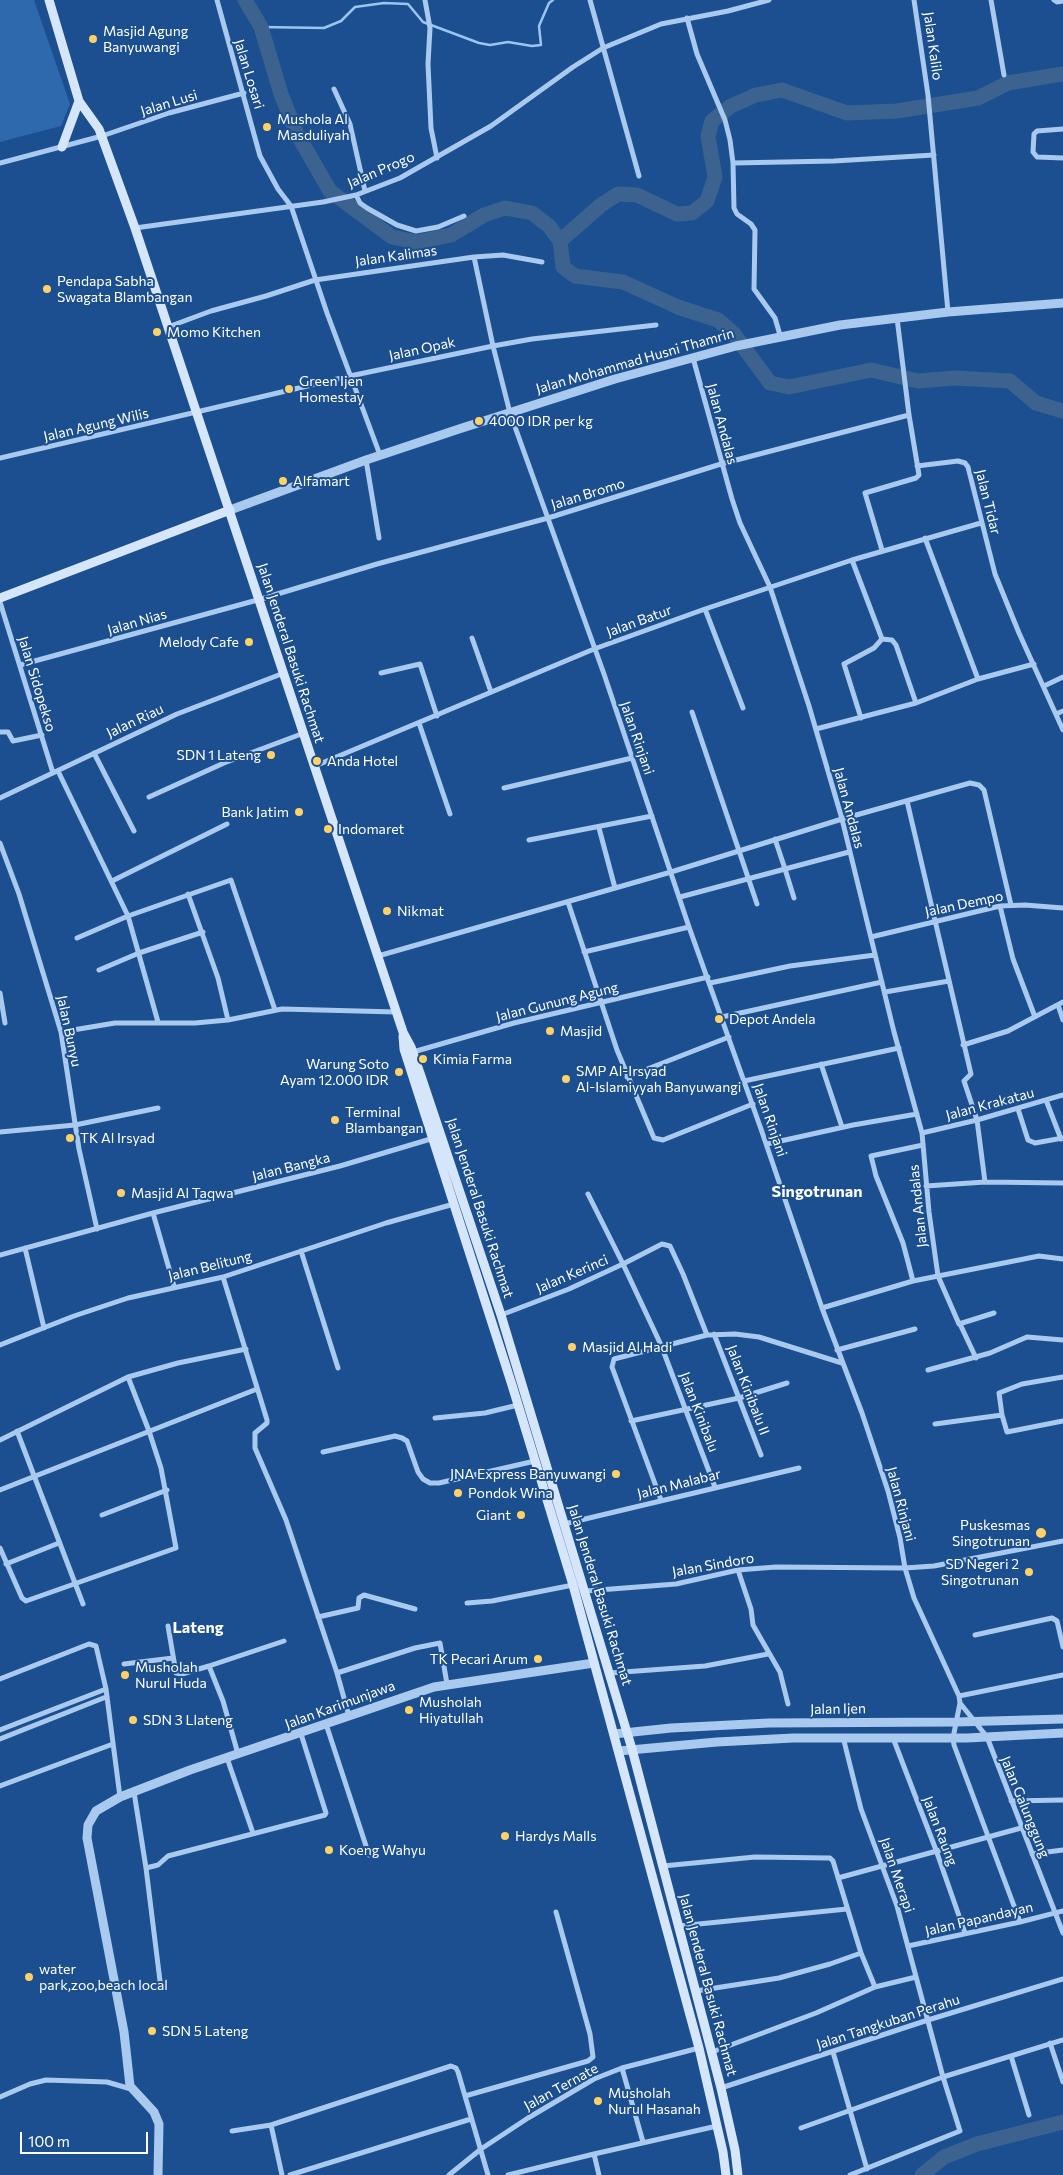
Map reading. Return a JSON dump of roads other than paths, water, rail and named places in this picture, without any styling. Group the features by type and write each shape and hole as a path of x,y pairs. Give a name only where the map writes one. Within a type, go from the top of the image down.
{"main road":[{"name":"Jalan Jenderal Basuki Rachmat","path":"49,0 79,101 99,129 136,228 396,1012 412,1052 454,1204 518,1405 527,1419 586,1591 632,1749 712,2052 735,2150 738,2175"},
{"path":"62,147 79,101"},
{"path":"0,600 230,510"},
{"name":"Jalan Jenderal Basuki Rachmat","path":"403,1032 404,1049 501,1315 527,1419 535,1461 573,1585 699,2048 726,2175"}],"street":[{"name":"Jalan Losari","path":"217,0 260,156 278,189 291,206 315,280 380,455"},
{"path":"425,0 430,28 428,64 431,128 437,158"},
{"path":"590,0 639,176"},
{"path":"603,48 662,24 769,0"},
{"name":"Jalan Kalilo","path":"914,0 928,95 948,312"},
{"path":"991,0 1004,75"},
{"path":"1054,0 1057,2 1063,1"},
{"path":"688,18 697,54 725,120 734,163 734,208 737,214 751,224 755,230 754,289 775,318 780,336"},
{"name":"Jalan Progo","path":"136,228 324,202 356,195 400,178 491,126 573,67 603,48"},
{"path":"334,89 350,124 365,191"},
{"name":"Jalan Lusi","path":"0,163 102,136 170,113 244,94"},
{"path":"1063,129 1037,131 1034,134 1033,152 1037,158 1063,158"},
{"path":"734,163 834,161 934,155"},
{"path":"356,195 360,203 367,208 398,225 416,231 438,226 464,216"},
{"name":"Jalan Kalimas","path":"168,326 315,280 474,257 503,255 542,262"},
{"path":"474,257 510,413"},
{"name":"Jalan Mohammad Husni Thamrin","path":"230,510 380,455 615,379 768,338 840,325 897,318 1063,303"},
{"path":"882,550 865,495 868,492 916,478 919,475 905,391 897,318"},
{"name":"Jalan Opak","path":"197,413 350,376 493,346 540,338 656,325"},
{"name":"Jalan Andalas","path":"693,358 721,464 740,522 770,587 816,728 842,819 875,955 922,1133 926,1186 938,1276 953,1313 976,1358"},
{"name":"Jalan Agung Wilis","path":"0,458 197,413"},
{"name":"Jalan Rinjani","path":"510,413 632,758 689,927 767,1144 822,1308 862,1413 888,1491 900,1538 905,1568 914,1598 959,1696 960,1703 953,1738"},
{"name":"Jalan Bromo","path":"260,600 377,564 548,518 721,464 909,415"},
{"path":"366,460 379,538"},
{"name":"Jalan Tidar","path":"918,466 958,461 967,464 995,574 1063,730"},
{"name":"Jalan Batur","path":"314,766 594,649 705,609 882,550 981,523"},
{"path":"925,538 978,679"},
{"path":"852,560 882,639"},
{"name":"Jalan Sidopekso","path":"0,600 42,735 56,772 128,916 158,1022"},
{"name":"Jalan Nias","path":"20,665 260,600"},
{"path":"705,609 743,708"},
{"path":"472,638 491,692"},
{"path":"882,639 890,640 896,645 916,704"},
{"path":"861,718 844,664 874,648 882,639"},
{"path":"381,672 420,664 437,716"},
{"path":"816,728 916,704 978,679 1034,664"},
{"name":"Jalan Riau","path":"0,798 184,711 284,673"},
{"path":"1044,686 1063,676"},
{"path":"1056,714 1063,711"},
{"path":"692,712 737,850 757,904"},
{"path":"419,723 450,814"},
{"path":"0,732 8,732 13,741 42,735"},
{"path":"149,798 224,763 304,733"},
{"path":"94,753 134,831"},
{"path":"504,788 632,758"},
{"path":"378,956 671,872 737,850 970,783 979,784 984,790 1011,905"},
{"path":"907,801 971,1074 964,1081 977,1120 985,1182"},
{"path":"529,840 599,828 652,816"},
{"path":"112,881 227,824"},
{"path":"599,828 615,888"},
{"path":"775,839 794,898"},
{"name":"Jalan Bunyu","path":"0,843 19,894 61,1032 75,1125 97,1229"},
{"path":"680,898 849,852"},
{"path":"77,938 128,916 231,880 275,1010"},
{"path":"188,894 218,978 228,1020"},
{"path":"568,902 627,1077 652,1135 656,1140 663,1140 753,1104"},
{"path":"1000,906 1011,952 1036,1017"},
{"name":"Jalan Dempo","path":"871,937 1000,906 1063,908"},
{"path":"584,952 689,927"},
{"path":"99,970 139,953 203,932"},
{"path":"710,983 790,966 875,955"},
{"name":"Jalan Gunung Agung","path":"412,1052 514,1023 708,977"},
{"path":"885,992 949,981"},
{"path":"722,1017 882,982"},
{"path":"0,993 5,1023"},
{"path":"964,1045 1004,1032 1063,1002"},
{"path":"1058,1005 1063,1020"},
{"path":"61,1032 115,1023 195,1023 228,1020 275,1010 396,1012"},
{"path":"627,1077 729,1037"},
{"path":"744,1080 899,1048"},
{"path":"821,1064 842,1127"},
{"name":"Jalan Krakatau","path":"922,1133 1018,1109 1063,1094"},
{"path":"1018,1109 1028,1140 1035,1143 1062,1138 1046,1100"},
{"path":"0,1132 75,1125 158,1108"},
{"path":"767,1144 842,1127 917,1114"},
{"name":"Jalan Bangka","path":"0,1255 153,1213 340,1166 437,1137"},
{"path":"913,1281 903,1243 876,1176 871,1156 923,1145"},
{"path":"926,1186 985,1182 1063,1183"},
{"path":"588,1194 623,1264 662,1244 670,1246 684,1274 707,1335"},
{"name":"Jalan Belitung","path":"0,1345 119,1301 174,1286 223,1277 386,1223 454,1204"},
{"path":"153,1213 174,1286"},
{"path":"25,1248 44,1328"},
{"path":"302,1251 338,1368"},
{"path":"822,1308 913,1281 1034,1257 1063,1259"},
{"name":"Jalan Kerinci","path":"501,1315 623,1264 660,1345"},
{"path":"223,1277 267,1422 255,1433 254,1444 286,1520 337,1673 349,1716"},
{"path":"960,1324 994,1313"},
{"path":"838,1350 915,1329"},
{"path":"661,1500 612,1367 612,1362 616,1357 660,1345 714,1334 759,1337 842,1363"},
{"name":"Jalan Kinibalu II","path":"714,1334 761,1455"},
{"path":"928,1370 976,1358 1029,1336 1063,1340"},
{"name":"Jalan Kinibalu","path":"660,1345 715,1487"},
{"path":"0,1440 128,1377 178,1363 246,1349"},
{"path":"0,1548 22,1598 26,1601 75,1582 176,1548 167,1490 149,1431 128,1377"},
{"path":"1063,1377 1022,1384 999,1393 1007,1432 1063,1421"},
{"path":"632,1421 739,1398 787,1383"},
{"path":"0,1490 257,1389"},
{"path":"435,1418 486,1413 518,1405"},
{"path":"935,1424 1002,1415"},
{"path":"17,1431 83,1604"},
{"path":"323,1452 395,1436 402,1438 407,1441 418,1472 423,1479 430,1483 439,1483 535,1461"},
{"name":"Jalan Malabar","path":"564,1524 799,1468"},
{"path":"102,1515 167,1490"},
{"name":"Jalan Sindoro","path":"586,1591 676,1584 738,1570 802,1565 905,1568 968,1560 1063,1541"},
{"path":"6,1564 59,1543"},
{"path":"738,1570 751,1609 752,1625 780,1672 788,1704"},
{"path":"467,1603 500,1599 573,1585"},
{"path":"318,1617 358,1608 359,1598 364,1595 415,1609"},
{"path":"975,1635 1054,1618 1057,1621 1063,1647"},
{"path":"168,1626 175,1670 178,1674 209,1666 284,1641"},
{"path":"337,1673 407,1650 440,1643 447,1684"},
{"path":"0,1679 89,1644 96,1646 106,1689 120,1797"},
{"path":"610,1673 705,1666 768,1654"},
{"path":"124,1664 173,1658"},
{"name":"Jalan Karimunjawa","path":"131,2088 127,2073 128,2055 124,2032 87,1838 90,1818 105,1805 120,1797 411,1694 447,1684 594,1663"},
{"path":"209,1666 223,1702 238,1754"},
{"path":"959,1696 1063,1674"},
{"path":"0,1730 106,1689"},
{"path":"0,1739 106,1696"},
{"name":"Jalan Galunggung","path":"960,1703 987,1737 1054,1913"},
{"name":"Jalan Ijen","path":"614,1734 769,1723 976,1722 1063,1719"},
{"path":"326,1724 369,1855"},
{"name":"Jalan Ijen","path":"619,1751 717,1742 844,1738 953,1738 1063,1732"},
{"path":"146,1868 158,1865 168,1856 323,1816 326,1813 300,1734"},
{"name":"Jalan Merapi","path":"844,1738 861,1809 908,1946 943,2078 960,2131 867,2168"},
{"name":"Jalan Raung","path":"893,1738 936,1850 965,1933"},
{"path":"953,1738 955,1749 1020,1922"},
{"path":"0,1786 113,1744"},
{"path":"227,1758 253,1833"},
{"path":"134,1792 146,1868 161,1989"},
{"path":"1011,1801 1063,1800"},
{"path":"838,1878 1021,1828"},
{"path":"1032,1854 1063,1850"},
{"path":"662,1866 755,1857 827,1858 833,1861 861,1953 875,1988"},
{"path":"679,1926 847,1910"},
{"name":"Jalan Papandayan","path":"908,1946 1020,1922 1063,1910"},
{"path":"465,2096 588,2062 593,2057 590,2034 556,1912"},
{"path":"1054,1913 1063,1933"},
{"path":"696,1991 779,1978 861,1953"},
{"path":"712,2052 816,2013 875,1988 916,1977"},
{"name":"Jalan Tangkuban Perahu","path":"721,2088 928,2020 1063,1980"},
{"path":"801,2128 943,2078 1063,2040"},
{"path":"1050,2043 1063,2082"},
{"name":"Jalan Ternate","path":"449,2175 481,2149 576,2088 622,2068 699,2048"},
{"path":"833,2052 867,2168 850,2175"},
{"path":"1011,2056 1029,2116"},
{"path":"232,2131 271,2126 445,2066 451,2066 456,2068 488,2175"},
{"path":"622,2068 642,2142"},
{"path":"0,2097 30,2084 46,2080 107,2082 131,2088 149,2106 157,2118 160,2130 158,2175"},
{"path":"290,2175 471,2119"},
{"path":"271,2126 282,2175"},
{"path":"508,2175 642,2142 717,2126"},
{"path":"594,2154 599,2175"}],"waterway":[{"path":"245,0 261,27 281,94 296,132 330,191 392,237 417,242 451,235 484,215 505,208 532,213 549,226 560,241 563,267 575,276 623,282 678,307 718,320 734,334 770,383 789,387 871,370 918,381 955,378 1010,381 1036,403 1063,411"},
{"path":"261,27 324,28 341,21 355,7 384,3 408,4 423,22 479,43 490,45 508,42 532,46 541,45 539,26 549,3 553,0"},
{"path":"560,241 601,205 618,194 637,195 677,214 692,213 707,201 715,177 708,136 712,121 731,106 756,95 782,90 847,113 897,111 978,98 1008,83 1063,74"},
{"path":"922,2175 944,2157 977,2144 1063,2122"}],"place":[{"name":"Masjid Agung Banyuwangi","path":"93,39"},
{"name":"Mushola Al Masduliyah","path":"267,127"},
{"name":"Pendapa Sabha Swagata Blambangan","path":"47,289"},
{"name":"Momo Kitchen","path":"157,332"},
{"name":"Green Ijen Homestay","path":"289,389"},
{"name":"4000 IDR per kg","path":"479,421"},
{"name":"Alfamart","path":"283,481"},
{"name":"Melody Cafe","path":"249,642"},
{"name":"SDN 1 Lateng","path":"271,755"},
{"name":"Anda Hotel","path":"317,761"},
{"name":"Bank Jatim","path":"299,812"},
{"name":"Indomaret","path":"328,829"},
{"name":"Nikmat","path":"387,911"},
{"name":"Depot Andela","path":"719,1019"},
{"name":"Masjid","path":"550,1031"},
{"name":"Kimia Farma","path":"423,1059"},
{"name":"Warung Soto Ayam 12.000 IDR","path":"399,1072"},
{"name":"SMP Al-Irsyad Al-Islamiyyah Banyuwangi","path":"566,1079"},
{"name":"Terminal Blambangan","path":"335,1120"},
{"name":"TK Al Irsyad","path":"70,1138"},
{"name":"Masjid Al Taqwa","path":"121,1193"},
{"name":"Masjid Al Hadi","path":"572,1347"},
{"name":"JNA Express Banyuwangi","path":"616,1474"},
{"name":"Pondok Wina","path":"458,1493"},
{"name":"Giant","path":"521,1515"},
{"name":"Puskesmas Singotrunan","path":"1041,1533"},
{"name":"SD Negeri 2 Singotrunan","path":"1029,1572"},
{"name":"TK Pecari Arum","path":"538,1659"},
{"name":"Musholah Nurul Huda","path":"125,1675"},
{"name":"Musholah Hiyatullah","path":"409,1710"},
{"name":"SDN 3 Llateng","path":"133,1720"},
{"name":"Hardys Malls","path":"505,1836"},
{"name":"Koeng Wahyu","path":"329,1850"},
{"name":"water park,zoo,beach local","path":"29,1977"},
{"name":"SDN 5 Lateng","path":"152,2031"},
{"name":"Musholah Nurul Hasanah","path":"598,2101"}],"district":[{"name":"Singotrunan","path":"817,1192"},
{"name":"Lateng","path":"198,1628"}]}
